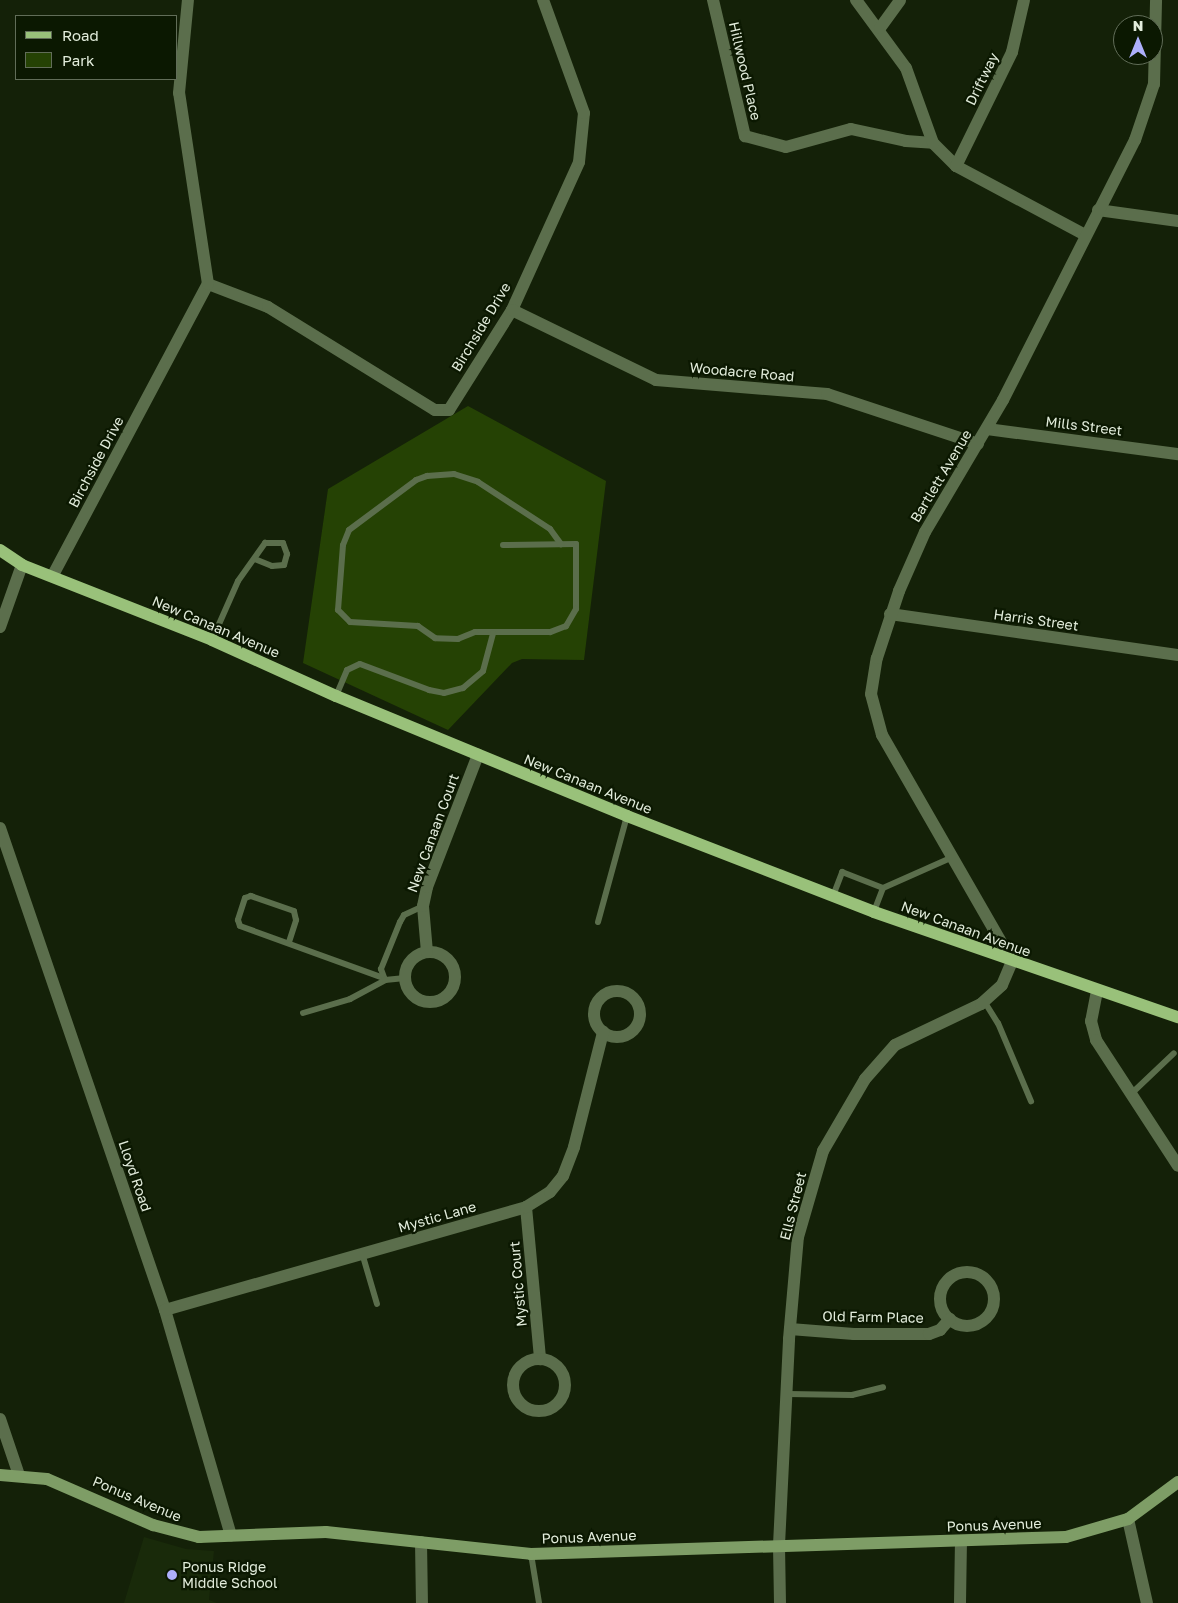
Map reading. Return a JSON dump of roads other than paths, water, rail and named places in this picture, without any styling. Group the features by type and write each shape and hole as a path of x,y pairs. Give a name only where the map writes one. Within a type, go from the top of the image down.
{"main road":[{"name":"New Canaan Avenue","path":"0,550 22,565 53,575 212,640 336,696 627,816 874,912 1012,962 1178,1017"}],"street":[{"path":"188,0 179,93 208,284"},
{"name":"Birchside Drive","path":"53,575 208,284 268,307 434,410 448,410 512,310 579,162 584,113 543,0"},
{"name":"Hillwood Place","path":"712,0 744,136 786,147 851,129 906,141 933,143"},
{"path":"856,0 880,28 906,68 933,143 956,166 1085,235"},
{"path":"880,28 900,0"},
{"name":"Driftway","path":"956,166 1012,52 1024,0"},
{"name":"Bartlett Avenue","path":"1012,962 954,856 890,750 876,718 872,684 890,614 925,532 987,428 1135,140 1150,101 1155,69 1156,0"},
{"path":"1098,210 1178,221"},
{"name":"Woodacre Road","path":"512,310 656,380 827,394 978,444"},
{"name":"Mills Street","path":"987,428 1178,454"},
{"path":"0,627 22,565"},
{"name":"Harris Street","path":"890,614 1178,655"},
{"name":"New Canaan Court","path":"427,952 423,906 478,756"},
{"name":"Lloyd Road","path":"0,828 165,1310 231,1536"},
{"path":"427,952 441,954 451,963 455,978 449,993 435,1001 419,999 408,990 405,978 411,960 427,952"},
{"name":"Ells Street","path":"780,1603 779,1545 790,1329 798,1237 823,1151 865,1079 895,1045 957,1017 984,1001 1002,985 1012,962"},
{"path":"1097,991 1091,1021 1096,1040 1178,1166"},
{"name":"Mystic Lane","path":"165,1310 526,1207 550,1192 563,1176 574,1147 603,1032"},
{"name":"Mystic Court","path":"526,1207 540,1359"},
{"name":"Old Farm Place","path":"965,1272 984,1278 994,1296 988,1316 969,1325 950,1319 940,1301 946,1282 965,1272"},
{"name":"Old Farm Place","path":"790,1329 854,1334 929,1334 940,1330 950,1319"},
{"path":"540,1359 555,1365 561,1372 564,1388 562,1396 550,1408 534,1410 526,1407 514,1394 514,1378 524,1364 540,1359"},
{"path":"0,1419 19,1475"},
{"name":"Ponus Avenue","path":"0,1475 19,1475 74,1488 179,1534 231,1536 326,1532 531,1554 779,1545 962,1542 1066,1537 1128,1519 1178,1482"},
{"path":"1128,1519 1147,1603"},
{"path":"421,1542 422,1603"},
{"path":"960,1603 962,1542"}],"lane":[{"path":"503,545 576,544 576,602 570,622 550,632 475,632 458,638 435,638 418,626 371,625 350,622 338,610 344,539 354,523 421,477 442,474 472,479 550,529 561,544"},
{"path":"212,640 238,581 266,543 274,541 283,543 287,554 284,565 272,566 255,559"},
{"path":"336,696 347,670 360,664 429,690 458,690 474,681 483,671 493,633"},
{"path":"598,922 627,816"},
{"path":"874,912 883,888 954,856"},
{"path":"833,896 842,872 883,888"},
{"path":"289,942 296,920 294,911 251,896 245,898 237,924 384,979 405,978"},
{"path":"384,979 381,969 400,922 404,915 423,906"},
{"path":"303,1013 350,999 384,979"},
{"path":"984,1001 998,1023 1031,1101"},
{"path":"1131,1094 1174,1053"},
{"path":"362,1253 376,1304"},
{"path":"788,1394 852,1395 883,1387"},
{"path":"531,1554 539,1603"}],"place":[{"name":"Ponus Ridge Middle School","path":"172,1575"}]}
